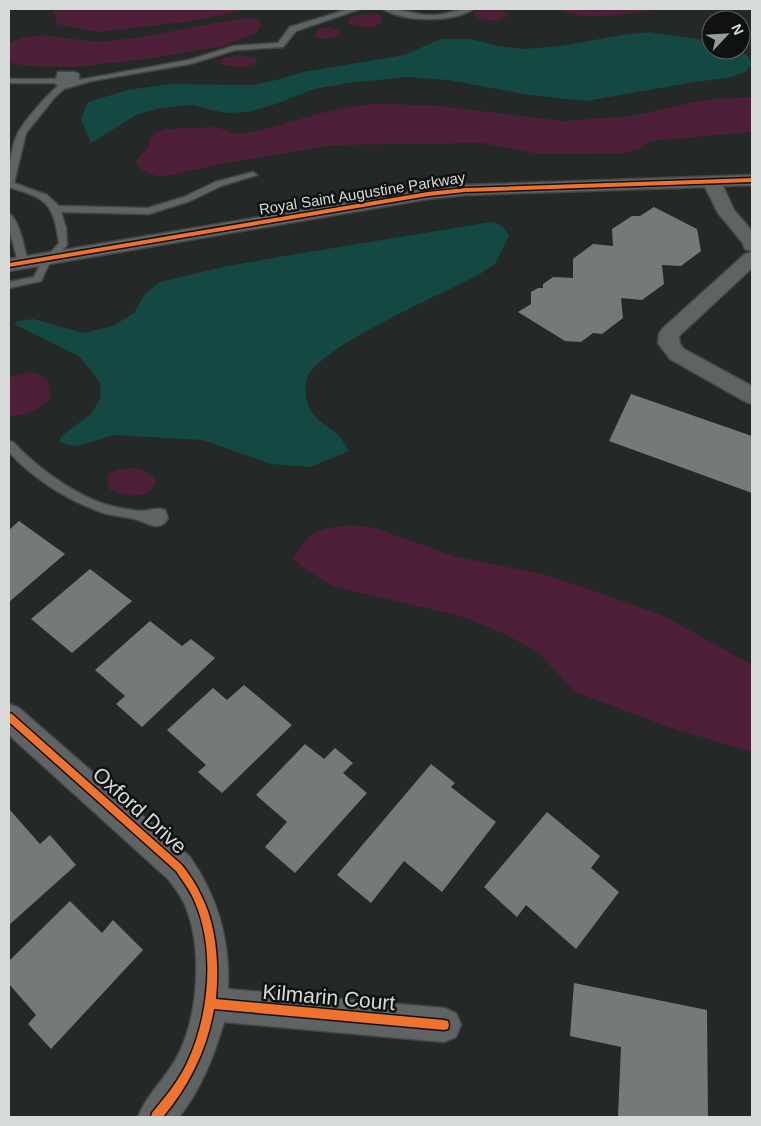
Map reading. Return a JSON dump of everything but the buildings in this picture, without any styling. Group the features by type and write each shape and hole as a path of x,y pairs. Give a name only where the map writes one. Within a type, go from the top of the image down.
{"street":[{"name":"Royal Saint Augustine Parkway","path":"16,263 428,194 465,190 752,180"},
{"path":"712,181 718,202 728,217 751,240 752,245"},
{"path":"752,258 669,334 668,341 672,350 677,354 752,396"},
{"name":"Oxford Drive","path":"9,717 179,868 198,898 210,932 213,972 211,1004 198,1049 178,1090 156,1117"},
{"name":"Kilmarin Court","path":"211,1004 444,1025"}],"lane":[{"path":"280,45 293,29 310,22 356,9"},
{"path":"387,9 413,17 428,18 448,16 469,9"},
{"path":"9,80 57,80 61,84 207,58 234,48 280,45 298,37 310,22"},
{"path":"9,80 24,79 25,76 12,77 11,74 23,74"},
{"path":"9,285 20,284 38,278 44,265 64,244 57,209 45,195 9,184 22,133 52,95 61,87 75,80 75,74 61,74 59,78 62,82 71,79 72,76 63,77"},
{"path":"9,135 22,133"},
{"path":"57,209 149,211 187,199 218,184 253,175"},
{"path":"9,217 17,238 16,263"},
{"path":"9,445 27,462 86,500 103,508 139,516"}],"shaded area":[{"path":"53,9 247,9 192,21 98,32 57,24"},
{"path":"499,9 508,15 505,18 491,21 474,15 477,11"},
{"path":"559,9 667,9 585,16"},
{"path":"373,13 381,16 382,22 378,25 365,27 348,23 348,20 353,16"},
{"path":"245,18 258,19 261,24 257,33 222,46 154,58 75,67 27,66 9,61 9,43 22,38 41,35 98,42 135,38"},
{"path":"329,27 339,30 341,33 328,39 314,35 318,29"},
{"path":"649,32 701,40 701,60 750,60 752,65 745,72 728,78 586,101 530,95 448,80 406,77 348,83 314,89 276,104 248,112 225,113 192,105 161,108 136,115 91,143 81,119 88,102 128,90 169,84 252,85 303,72 404,55 441,39 471,39 498,46 524,49 561,46"},
{"path":"239,55 255,58 258,63 240,68 219,64 223,58"},
{"path":"752,97 752,132 650,141 639,149 623,153 538,154 483,143 333,145 231,162 160,177 143,171 135,161 150,145 149,140 154,134 165,129 216,127 236,134 262,130 336,109 371,104 430,105 563,121 632,116 704,100"},
{"path":"491,222 502,226 509,236 495,264 478,275 360,335 319,363 308,376 306,383 307,399 313,414 342,439 349,451 310,467 271,464 203,440 113,435 79,446 60,442 60,437 91,414 100,399 101,389 99,381 79,356 14,324 18,321 33,319 83,333 113,326 134,313 145,294 158,283 168,280 223,267"},
{"path":"29,372 40,375 46,380 50,387 50,398 32,412 9,416 9,377"},
{"path":"137,468 155,479 156,482 148,492 129,495 110,490 107,479 109,473 122,469"},
{"path":"350,525 375,528 453,556 550,576 662,615 752,665 752,752 671,728 575,692 538,652 503,633 460,616 332,586 302,567 293,558 305,542 316,532"}],"cycle path":[{"path":"9,265 428,194 465,190 752,180"},
{"path":"9,717 179,868 199,900 211,948 211,998 207,1022 190,1069 175,1094 156,1117"},
{"path":"211,1004 444,1025"}]}
